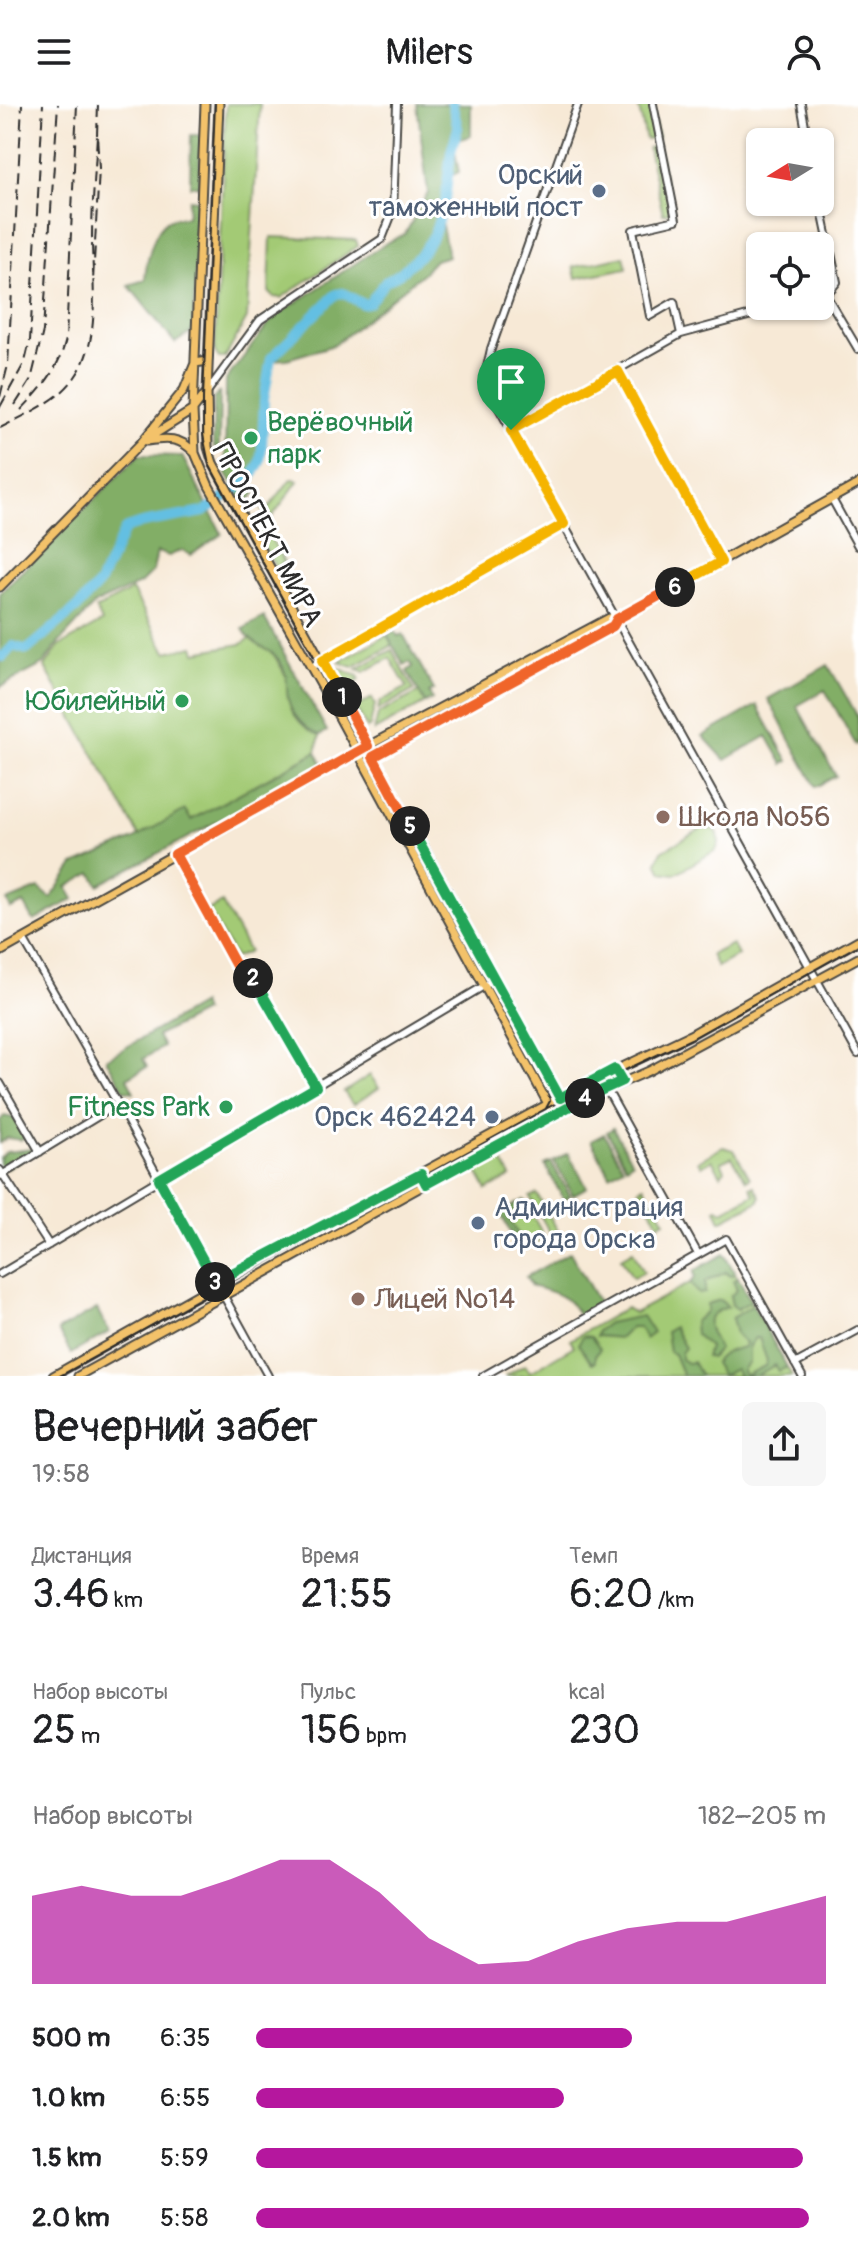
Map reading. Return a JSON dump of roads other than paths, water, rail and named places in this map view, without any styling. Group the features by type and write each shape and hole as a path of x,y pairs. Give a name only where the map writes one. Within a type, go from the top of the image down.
{"main road":[{"name":"ПРОСПЕКТ МИРА","path":"205,104 193,410 195,453 209,486 358,752 554,1115"},
{"name":"ПРОСПЕКТ МИРА","path":"219,104 207,392 208,447 237,509 566,1108"},
{"path":"0,587 141,443 184,390 195,363 208,361"},
{"path":"141,443 193,410 207,392"},
{"path":"141,443 163,439 184,442 195,453"},
{"path":"358,752 373,757 613,626 617,619 858,484"},
{"path":"0,952 368,746 609,618 617,619"},
{"path":"58,1375 216,1284 548,1104 690,1035 858,940"},
{"path":"82,1374 566,1108 649,1071 858,958"}],"street":[{"path":"207,392 260,320 382,239 393,211 397,104"},
{"path":"578,104 496,335 486,372 490,392 858,1054"},
{"path":"653,104 676,220 633,230 650,316 674,302 681,334"},
{"path":"801,104 805,128"},
{"path":"202,195 215,196"},
{"path":"834,313 858,349"},
{"path":"511,430 681,334 746,316"},
{"path":"208,361 226,364"},
{"path":"618,371 721,562"},
{"path":"832,499 858,546"},
{"path":"311,667 564,524"},
{"path":"396,825 407,820"},
{"path":"406,843 416,837"},
{"path":"175,854 235,964 248,969 316,1087"},
{"path":"433,893 444,888"},
{"path":"23,939 268,1376"},
{"path":"475,970 485,964"},
{"path":"0,1274 494,980"},
{"path":"756,997 763,1009"},
{"path":"746,1003 752,1015"},
{"path":"503,1021 514,1015"},
{"path":"712,1023 718,1034"},
{"path":"690,1035 695,1046"},
{"path":"643,1058 649,1071"},
{"path":"615,1069 622,1081"},
{"path":"0,1083 40,1152"},
{"path":"606,1088 698,1254"},
{"path":"49,1245 1,1173 118,1104"},
{"path":"463,1151 468,1161"},
{"path":"421,1174 426,1184"},
{"path":"392,1190 398,1199"},
{"path":"317,1230 323,1241"},
{"path":"483,1376 726,1239 802,1376"},
{"path":"795,1364 858,1330"},
{"path":"133,1331 139,1342"},
{"path":"114,1342 120,1353"},
{"path":"79,1361 82,1374"}],"waterway":[{"path":"0,656 3,657 13,646 27,650 77,608 99,584 125,529 204,512 251,479 260,462 264,400 271,358 336,294 343,293 363,304 369,303 385,282 422,253 434,234 445,202 451,152 458,128 452,104"}],"tram line":[{"path":"215,104 203,398 203,435 209,464 548,1086 550,1101 543,1114"},
{"path":"60,1376 564,1099 691,1039 858,946"}],"railway":[{"path":"0,397 8,365 22,104"},
{"path":"0,407 25,362 30,341 43,104"},
{"path":"15,405 31,380 43,331 58,104"},
{"path":"21,410 49,378 66,339 77,104"},
{"path":"97,135 98,104"},
{"path":"0,428 60,394 75,377 89,346 94,310 92,256 92,226 97,135 99,168 93,281"}],"place":[{"name":"Орский таможенный пост","path":"599,191"},
{"name":"Верёвочный парк","path":"251,438"},
{"name":"Юбилейный","path":"182,701"},
{"name":"Школа №56","path":"663,817"},
{"name":"Fitness Park","path":"226,1107"},
{"name":"Орск 462424","path":"492,1117"},
{"name":"Администрация города Орска","path":"478,1223"},
{"name":"Лицей №14","path":"358,1299"}]}
